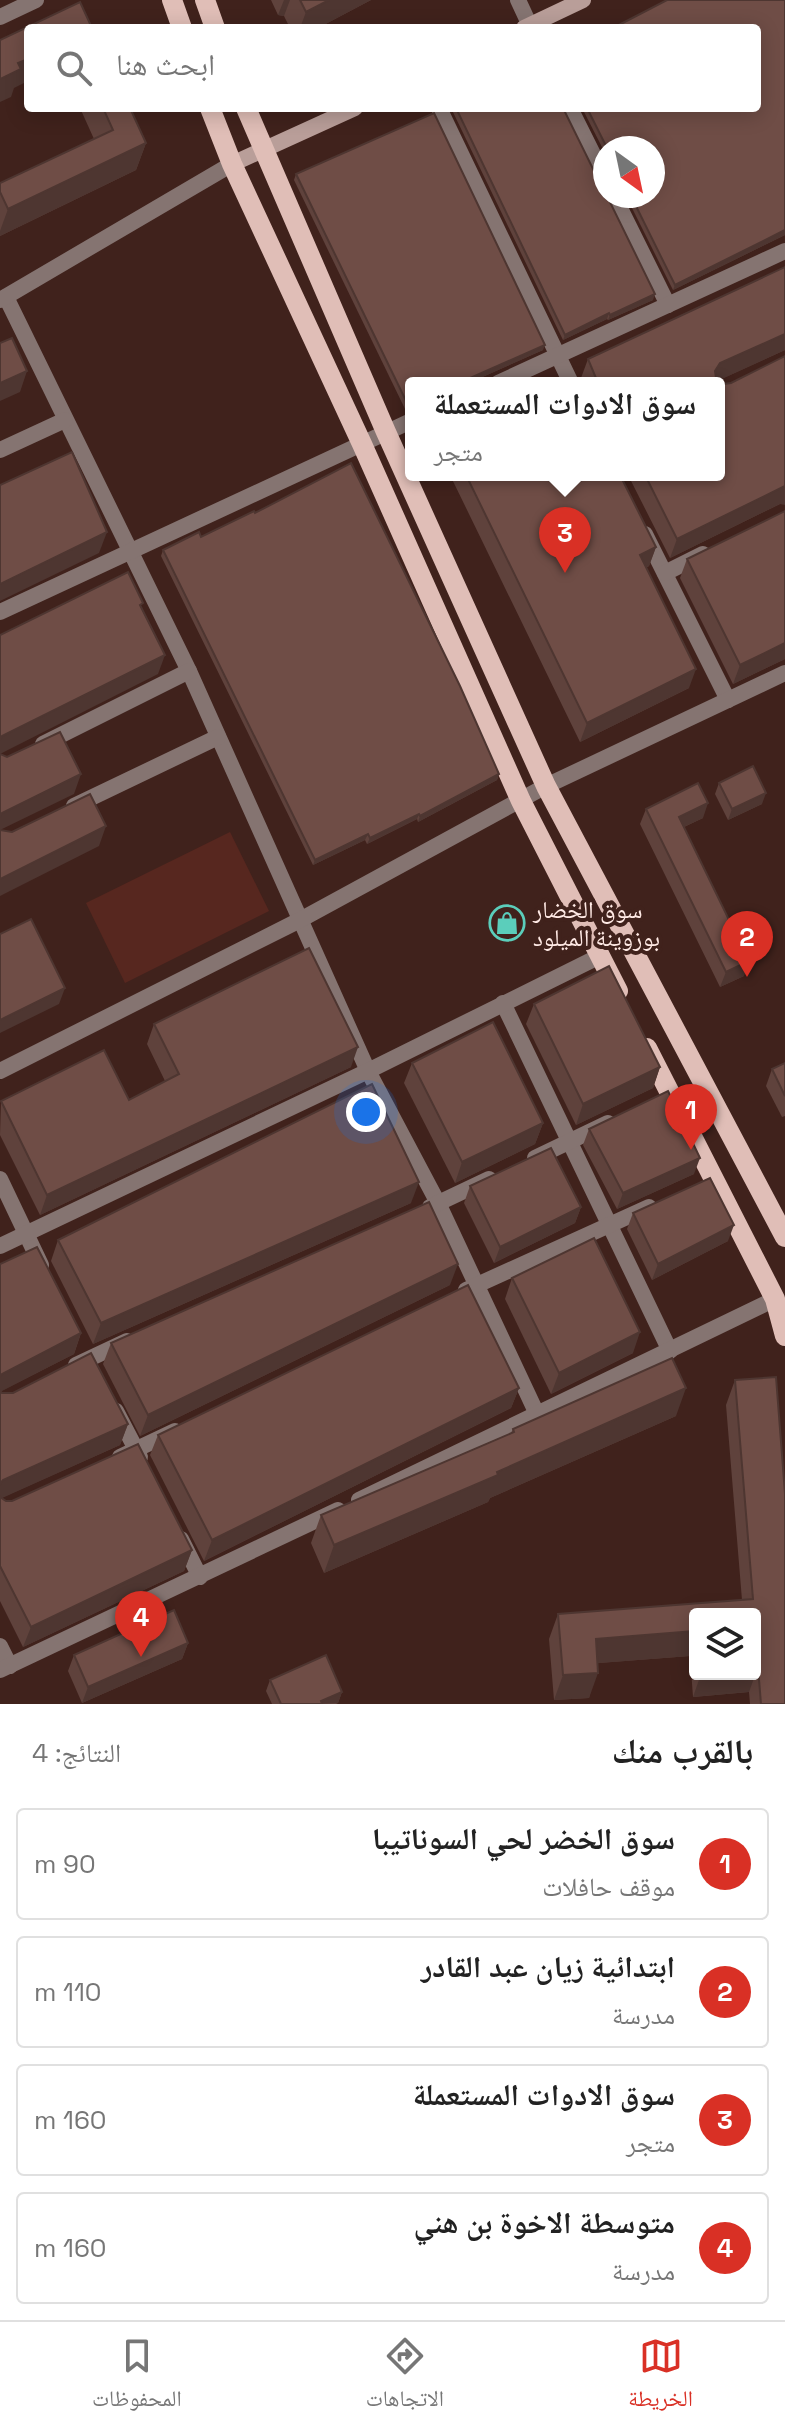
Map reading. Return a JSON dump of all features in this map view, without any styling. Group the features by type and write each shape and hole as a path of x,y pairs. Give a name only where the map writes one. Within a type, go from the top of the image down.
{"main road":[{"path":"172,0 181,24"},
{"path":"205,0 214,24"},
{"path":"212,112 232,164 362,444 521,801 631,1017 663,1096 706,1181 775,1299 785,1336"},
{"path":"248,112 405,474"},
{"path":"408,481 546,786 785,1237"}],"street":[{"path":"0,17 36,0"},
{"path":"518,0 527,24"},
{"path":"534,24 583,0"},
{"path":"347,112 232,164 3,299 189,671 368,1071 438,1203 537,1414"},
{"path":"441,112 568,377"},
{"path":"572,112 593,154"},
{"path":"620,208 668,305"},
{"path":"512,377 785,251"},
{"path":"0,450 65,420"},
{"path":"0,612 405,424"},
{"path":"637,517 728,700"},
{"path":"665,573 718,547"},
{"path":"27,753 189,671"},
{"path":"0,1071 300,920 546,786 785,673"},
{"path":"55,815 218,737"},
{"path":"0,1246 368,1071 600,956"},
{"path":"503,1003 670,1351"},
{"path":"409,1216 619,1117"},
{"path":"0,1179 47,1276"},
{"path":"447,1299 661,1202"},
{"path":"0,1646 5,1668 775,1299"},
{"path":"63,1371 147,1332"},
{"path":"109,1398 150,1478"},
{"path":"109,1462 193,1423"},
{"path":"172,1521 200,1577"}],"shaded area":[{"path":"230,832 269,911 125,983 86,903"}],"building":[{"path":"300,0 329,0 306,12"},
{"path":"667,0 785,0 785,230 675,285 637,208 665,208 665,136 601,136 589,112 761,112 761,24 621,24"},
{"path":"80,2 90,24 34,24"},
{"path":"24,29 24,61 18,63 21,69 0,79 0,40"},
{"path":"105,112 132,112 146,143 8,209 0,192 0,183 113,130"},
{"path":"458,112 565,112 593,169 593,208 613,208 655,294 565,335"},
{"path":"434,113 545,345 473,377 405,377 405,399 296,174"},
{"path":"785,267 785,334 720,363 715,371 716,377 596,377 588,359"},
{"path":"12,338 27,371 0,383 0,343"},
{"path":"785,356 785,486 677,539 648,481 725,481 725,384"},
{"path":"72,452 107,532 0,584 0,485"},
{"path":"351,463 460,686 499,774 420,816 370,838 368,834 315,860 163,550 199,532 201,537 255,513"},
{"path":"469,481 623,481 656,547 640,555 696,669 587,723"},
{"path":"785,511 785,643 740,665 687,559"},
{"path":"128,572 143,603 140,605 165,655 2,736 0,740 0,635"},
{"path":"60,732 81,774 0,816 0,754 7,757"},
{"path":"753,766 766,793 732,809 719,783"},
{"path":"698,783 708,803 679,817 749,961 726,972 646,809"},
{"path":"90,794 106,826 0,879 0,830 12,832"},
{"path":"31,919 65,988 0,1020 0,934"},
{"path":"309,948 358,1047 47,1195 1,1101 104,1050 129,1100 179,1074 154,1024"},
{"path":"609,966 660,1067 583,1104 534,1004"},
{"path":"493,1022 543,1123 462,1162 412,1063"},
{"path":"785,1063 785,1096 772,1069"},
{"path":"372,1084 419,1182 101,1323 58,1240"},
{"path":"668,1091 700,1158 623,1193 589,1129"},
{"path":"551,1148 581,1207 500,1247 470,1186"},
{"path":"710,1178 734,1225 658,1264 633,1213"},
{"path":"429,1202 458,1264 148,1415 111,1343"},
{"path":"594,1238 640,1332 559,1373 512,1278"},
{"path":"37,1247 81,1333 0,1376 0,1264"},
{"path":"468,1285 519,1388 212,1540 158,1435"},
{"path":"91,1353 128,1424 0,1484 0,1391 13,1393"},
{"path":"672,1358 686,1388 497,1472 498,1475 334,1545 321,1515 514,1432 513,1429"},
{"path":"776,1377 785,1494 785,1704 761,1704 761,1608 689,1608 689,1631 596,1639 598,1673 563,1675 558,1614 753,1599 735,1380"},
{"path":"138,1444 192,1550 31,1627 0,1566 0,1497 12,1501"},
{"path":"174,1610 188,1643 88,1687 74,1655"},
{"path":"326,1655 342,1692 321,1701 322,1704 281,1704 270,1680"}],"place":[{"name":"سوق الادوات المستعملة","path":"565,573"},
{"name":"سوق الخضار بوزوينة الميلود","path":"507,923"},
{"name":"ابتدائية زيان عبد القادر","path":"747,977"},
{"name":"سوق الخضر لحي السوناتيبا","path":"691,1150"},
{"name":"متوسطة الاخوة بن هني","path":"141,1657"}]}
